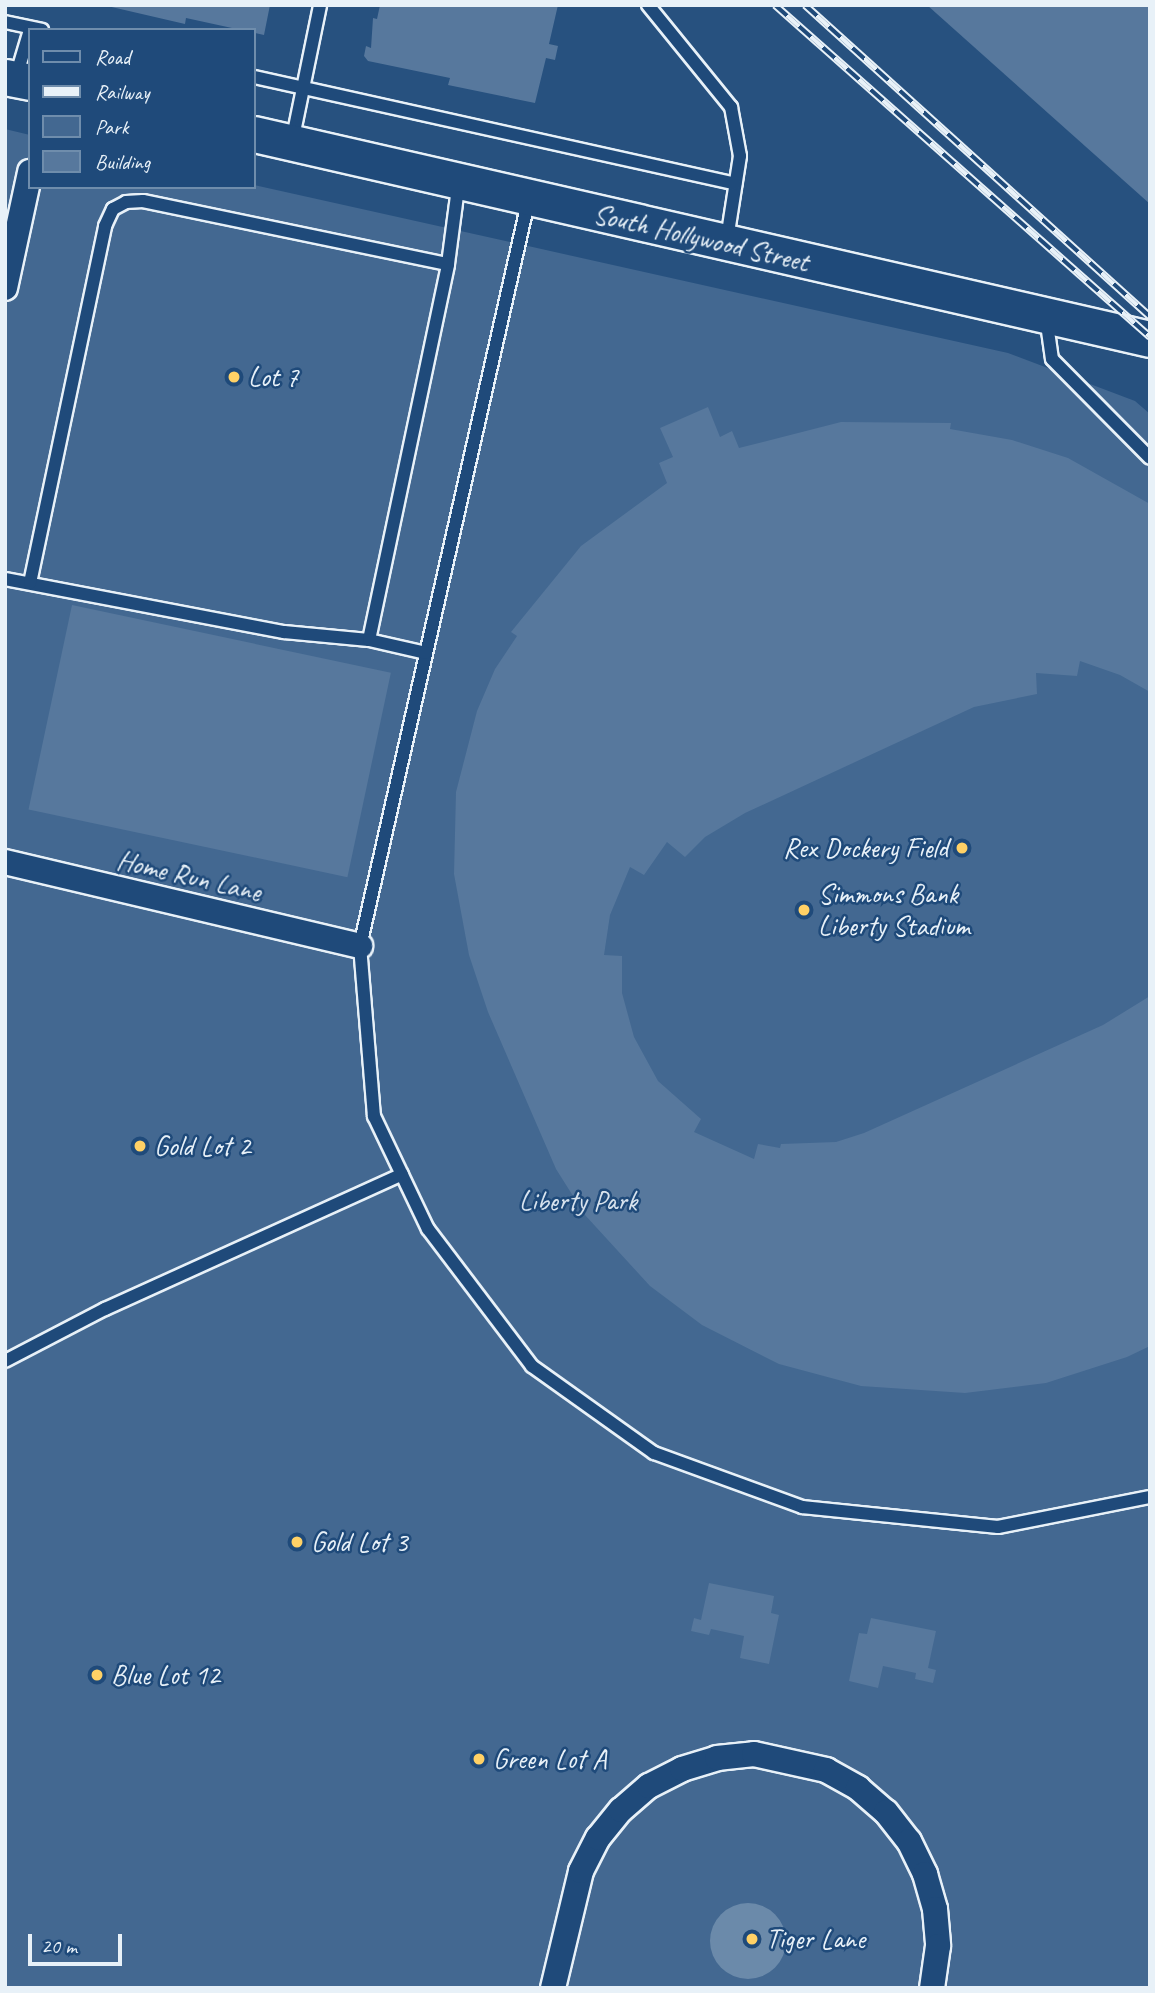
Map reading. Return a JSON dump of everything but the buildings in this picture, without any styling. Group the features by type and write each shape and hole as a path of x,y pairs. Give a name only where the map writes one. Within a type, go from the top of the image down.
{"main road":[{"name":"South Hollywood Street","path":"256,134 1150,339"}],"street":[{"path":"5,288 28,181"},
{"name":"Home Run Lane","path":"5,862 360,946"},
{"path":"553,1988 570,1906 598,1838 621,1810 649,1786 682,1769 717,1758 754,1755 792,1759 825,1770 858,1788 909,1841 925,1874 935,1909 938,1946 932,1985"}],"lane":[{"path":"292,142 320,5"},
{"path":"648,5 731,107 740,156 726,244"},
{"path":"5,22 29,28"},
{"path":"17,79 28,45"},
{"path":"256,78 735,184"},
{"path":"369,640 447,264 459,181"},
{"path":"529,198 360,946 374,1116 428,1229 532,1366 654,1453 802,1507 999,1527 1150,1497"},
{"path":"30,583 105,226 113,209 126,202 143,201 447,264"},
{"path":"1046,316 1052,359 1150,458"},
{"path":"5,579 284,632 369,640 426,653"},
{"path":"5,1362 105,1309 402,1174"}],"green space":[{"name":"Liberty Park","path":"5,129 28,135 28,189 256,189 256,185 1008,353 1135,401 1150,414 1150,1988 5,1988"}],"shaded area":[{"path":"748,1903 763,1906 775,1914 783,1926 786,1941 783,1956 775,1968 763,1976 748,1979 733,1976 721,1968 713,1956 710,1941 713,1926 721,1914 733,1906"}],"railway":[{"path":"775,5 1150,337"},
{"path":"805,5 1150,317"}],"place":[{"name":"Lot 7","path":"234,377"},
{"name":"Rex Dockery Field","path":"962,848"},
{"name":"Simmons Bank Liberty Stadium","path":"804,910"},
{"name":"Gold Lot 2","path":"140,1146"},
{"name":"Gold Lot 3","path":"297,1542"},
{"name":"Blue Lot 12","path":"97,1675"},
{"name":"Green Lot A","path":"479,1759"},
{"name":"Tiger Lane","path":"752,1939"}]}
